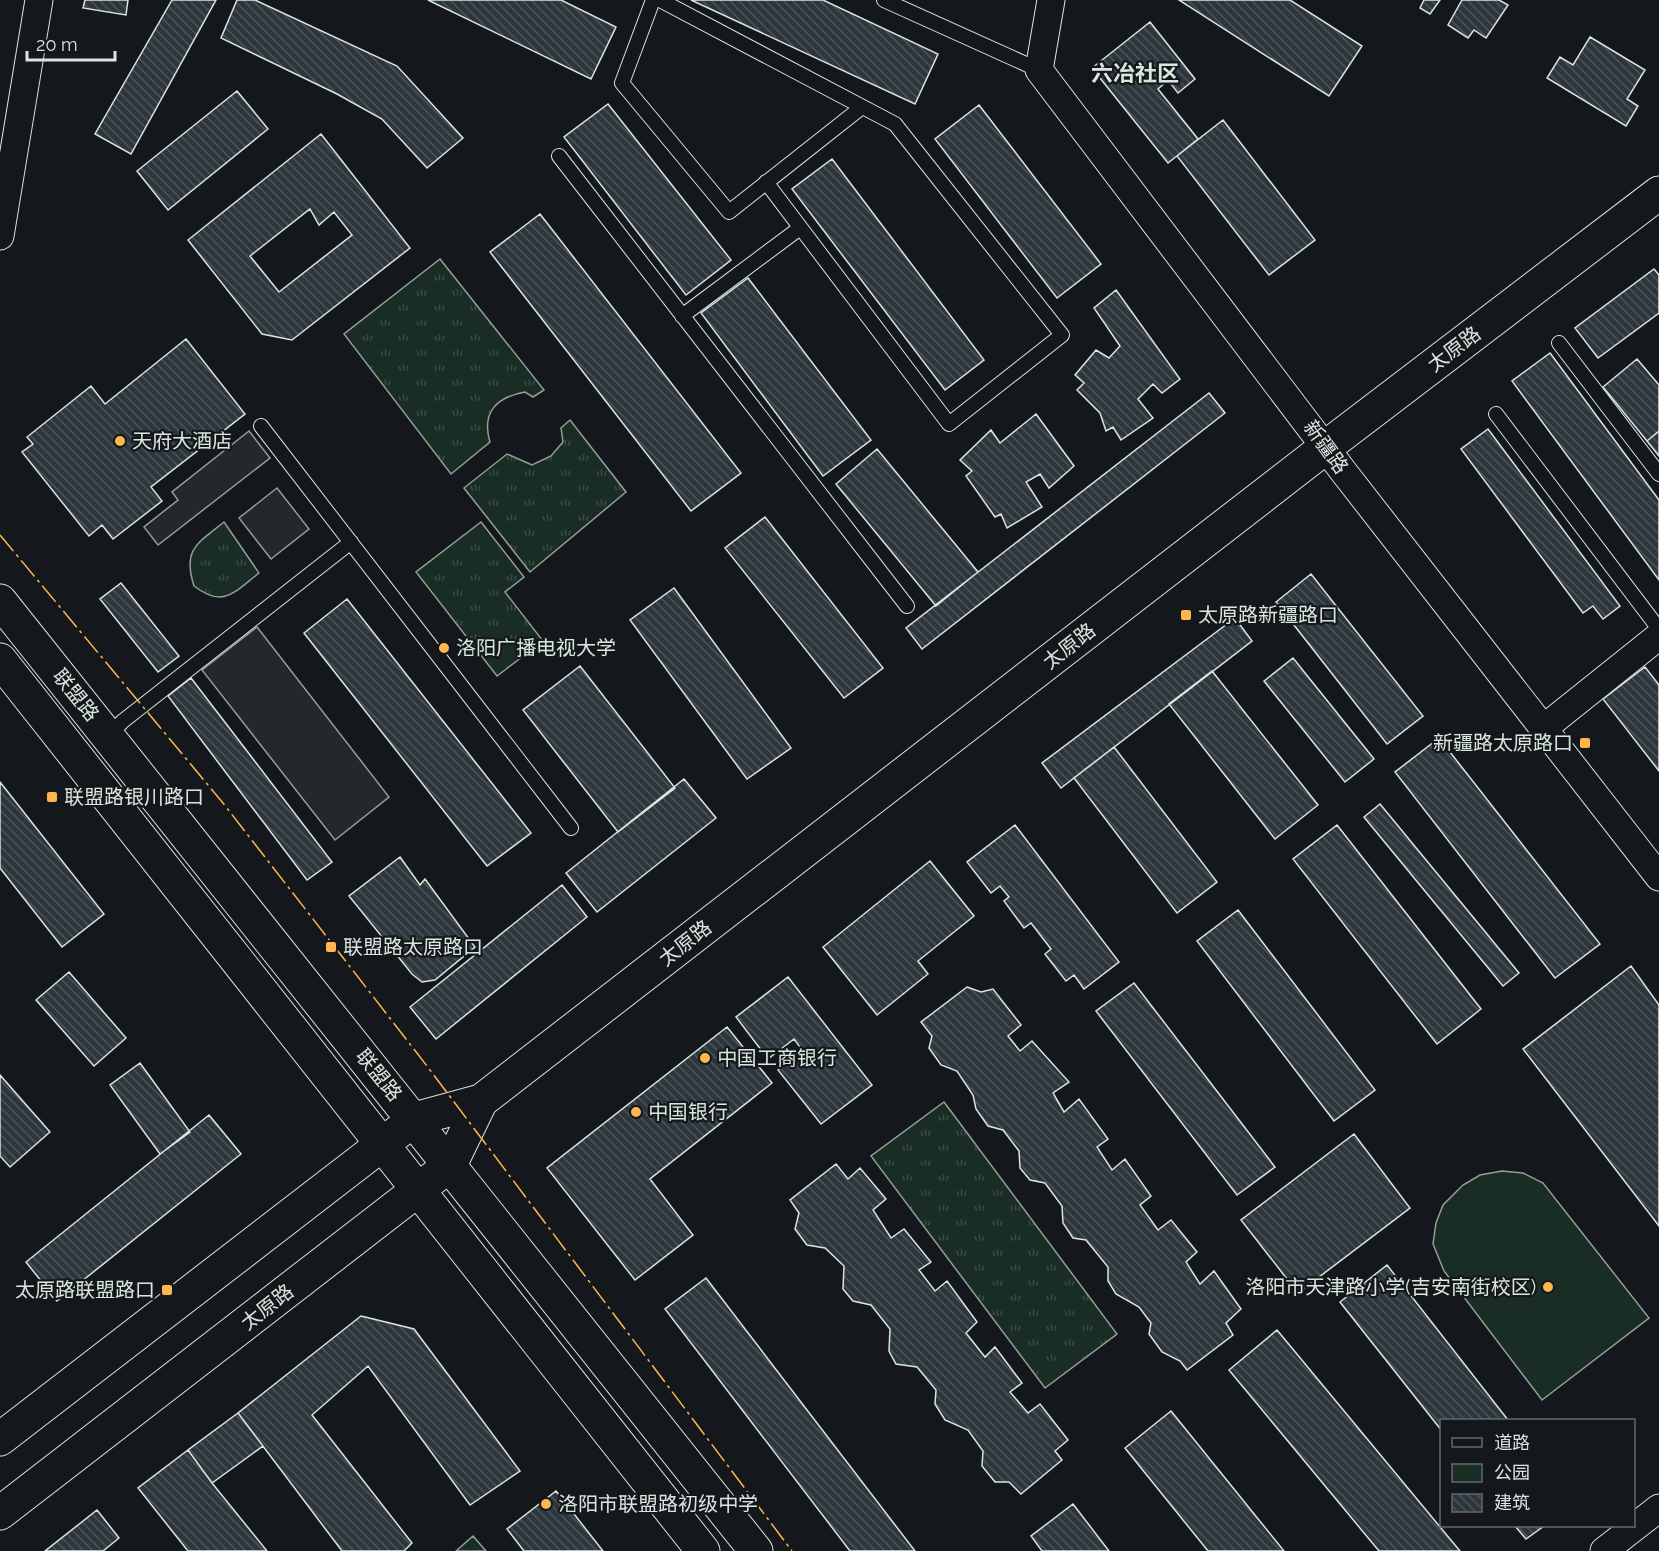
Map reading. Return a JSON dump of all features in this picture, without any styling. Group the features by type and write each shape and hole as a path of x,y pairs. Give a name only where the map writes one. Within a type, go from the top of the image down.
{"main road":[{"name":"太原路","path":"0,1439 415,1119 481,1101 1326,447 1659,193"},
{"name":"联盟路","path":"0,600 415,1119 756,1551"},
{"name":"联盟路","path":"0,660 703,1551"},
{"name":"太原路","path":"0,1513 450,1165 481,1101"},
{"name":"太原路","path":"0,1519 27,1493"}],"street":[{"path":"0,236 39,0"},
{"path":"1039,70 1051,0"},
{"name":"新疆路","path":"1039,70 1326,447 1659,877"},
{"path":"1544,728 1659,636"},
{"path":"1635,1527 1659,1508"},
{"path":"1604,1551 1635,1527"}],"lane":[{"path":"653,0 622,83 729,212 862,106"},
{"path":"660,0 895,124 1062,335 949,424 766,182"},
{"path":"884,0 1039,70"},
{"path":"559,156 907,606"},
{"path":"682,316 800,228"},
{"path":"1559,343 1659,474"},
{"path":"1496,414 1659,629"},
{"path":"261,426 571,828"},
{"path":"109,735 132,714 351,542"}],"green space":[{"path":"440,259 544,390 533,397 525,392 499,402 490,414 488,422 490,442 451,474 344,334"},
{"path":"570,420 626,492 530,572 464,488 507,454 532,465 551,456 563,442 561,428"},
{"path":"224,522 259,573 235,592 221,597 204,593 194,586 190,563 195,548"},
{"path":"481,522 524,577 505,592 543,641 497,676 416,572"},
{"path":"944,1102 1117,1334 1045,1388 871,1156"},
{"path":"1502,1171 1523,1173 1543,1183 1649,1318 1542,1400 1444,1271 1433,1244 1436,1223 1443,1205 1463,1185 1480,1175"},
{"path":"473,1536 486,1551 456,1551"}],"shaded area":[{"path":"249,431 270,458 158,545 144,527 178,500 172,492"},
{"path":"277,488 309,529 271,559 239,518"},
{"path":"257,627 389,797 335,840 202,670"}],"building":[{"path":"85,0 128,0 126,15 83,8"},
{"path":"172,0 216,0 131,154 95,134"},
{"path":"237,0 255,0 397,66 463,138 427,168 382,119 337,94 221,38"},
{"path":"428,0 561,0 616,27 591,79"},
{"path":"691,0 823,0 938,54 915,104"},
{"path":"1179,0 1290,0 1362,46 1329,96"},
{"path":"1424,0 1440,0 1430,14 1420,8"},
{"path":"1462,0 1499,0 1508,5 1486,38 1474,30 1468,38 1448,25"},
{"path":"1150,22 1195,79 1178,93 1168,80 1158,89 1198,139 1168,163 1092,68"},
{"path":"1590,37 1645,70 1627,99 1638,106 1626,126 1547,78 1560,57 1573,65"},
{"path":"237,91 268,129 168,210 137,171"},
{"path":"608,104 731,260 686,295 564,137"},
{"path":"979,105 1101,264 1057,298 935,139"},
{"path":"1223,120 1315,240 1269,275 1177,156"},
{"path":"321,134 410,248 292,340 262,334 188,240","holes":["310,209 319,225 334,212 352,235 279,292 250,256"]},
{"path":"832,159 984,360 945,390 792,189"},
{"path":"540,214 741,473 691,511 490,252"},
{"path":"1654,269 1659,275 1659,313 1598,358 1575,328"},
{"path":"748,278 871,440 823,476 701,313"},
{"path":"1116,290 1180,379 1162,393 1153,384 1138,399 1153,418 1121,440 1113,427 1106,431 1100,413 1077,390 1084,383 1075,375 1096,350 1109,358 1120,346 1094,308"},
{"name":"天府大酒店","path":"186,339 245,414 151,487 162,501 113,539 102,525 89,536 22,452 33,444 27,437 91,386 105,404"},
{"path":"1550,353 1659,500 1659,580 1512,381"},
{"path":"1637,359 1659,385 1659,431 1647,441 1603,387"},
{"path":"1209,393 1225,413 922,649 906,628"},
{"path":"1036,414 1074,466 1049,488 1040,474 1026,482 1042,507 1007,528 1001,514 995,517 966,476 972,471 960,460 991,430 1000,443"},
{"path":"1488,429 1620,606 1603,619 1593,606 1583,613 1461,449"},
{"path":"1659,431 1659,456 1647,441"},
{"path":"877,449 978,572 936,606 836,484"},
{"path":"765,517 883,668 844,698 725,548"},
{"path":"1311,574 1423,716 1387,744 1276,602"},
{"path":"121,583 179,656 158,672 100,599"},
{"path":"674,588 791,748 747,779 630,620"},
{"path":"347,599 531,833 487,866 304,633"},
{"path":"1235,618 1252,641 1061,788 1042,763"},
{"path":"1293,658 1374,759 1345,782 1264,681"},
{"path":"580,666 675,788 618,832 523,710"},
{"path":"1645,667 1659,685 1659,771 1603,699"},
{"path":"1212,671 1318,805 1275,839 1169,704"},
{"path":"191,678 332,862 307,880 168,696"},
{"path":"1439,738 1600,944 1555,978 1395,772"},
{"path":"1114,747 1217,882 1177,913 1074,778"},
{"path":"684,779 716,818 597,912 566,873"},
{"path":"0,782 104,914 62,947 0,868"},
{"path":"1380,804 1519,973 1503,986 1364,817"},
{"path":"1015,825 1119,962 1084,989 1074,975 1066,981 1045,954 1051,949 1031,923 1024,928 1004,901 1009,897 1000,886 991,893 967,862"},
{"path":"1337,825 1481,1009 1437,1044 1293,859"},
{"path":"400,857 420,885 425,879 475,947 435,980 422,982 412,974 349,896"},
{"path":"930,861 974,916 918,961 928,974 877,1015 823,947"},
{"path":"562,885 587,917 436,1039 410,1007"},
{"path":"1238,910 1375,1090 1334,1121 1197,941"},
{"path":"1631,966 1659,1005 1659,1226 1523,1049"},
{"path":"69,972 126,1038 94,1066 36,1000"},
{"path":"788,977 872,1085 821,1124 778,1070 803,1051 794,1039 768,1059 736,1017"},
{"path":"1134,983 1275,1167 1237,1195 1096,1011"},
{"path":"967,987 981,992 993,989 1021,1025 1008,1036 1020,1051 1032,1041 1069,1082 1053,1093 1064,1112 1079,1099 1108,1139 1097,1147 1112,1170 1125,1159 1151,1196 1140,1205 1158,1230 1171,1220 1197,1252 1186,1262 1200,1284 1214,1271 1241,1309 1226,1323 1233,1335 1187,1370 1180,1361 1162,1352 1149,1334 1151,1323 1139,1307 1116,1294 1108,1281 1108,1267 1086,1240 1073,1238 1063,1223 1062,1206 1045,1183 1030,1180 1020,1168 1019,1151 1003,1130 988,1126 976,1109 973,1095 957,1071 941,1065 929,1048 932,1036 921,1022"},
{"path":"727,1027 772,1083 650,1179 693,1235 635,1280 547,1168"},
{"path":"140,1063 190,1132 160,1154 110,1085"},
{"path":"0,1075 50,1132 10,1167 0,1156"},
{"path":"209,1115 241,1154 57,1301 26,1262"},
{"path":"1354,1134 1410,1208 1298,1293 1241,1220"},
{"path":"836,1164 848,1179 860,1168 886,1199 873,1210 891,1238 904,1229 931,1262 919,1270 935,1291 947,1281 977,1322 966,1333 985,1357 995,1347 1022,1383 1010,1392 1028,1413 1040,1404 1068,1440 1055,1451 1062,1460 1021,1494 1009,1482 995,1482 982,1466 983,1451 968,1430 945,1420 935,1404 936,1390 917,1367 896,1364 889,1351 890,1329 871,1305 853,1301 843,1289 844,1266 825,1248 807,1245 795,1229 799,1213 790,1200"},
{"path":"1387,1265 1507,1419 1440,1419 1440,1428 1340,1302"},
{"path":"706,1278 915,1551 850,1551 665,1309"},
{"path":"361,1316 414,1329 520,1471 470,1505 368,1366 312,1415 412,1543 404,1551 342,1551 238,1413"},
{"path":"1277,1330 1460,1551 1379,1551 1229,1370"},
{"path":"1171,1411 1284,1551 1208,1551 1125,1448"},
{"path":"238,1413 263,1446 212,1483 188,1450"},
{"path":"188,1450 267,1551 188,1551 138,1488"},
{"path":"556,1491 603,1551 524,1551 507,1529"},
{"path":"1073,1504 1109,1551 1042,1551 1031,1536"},
{"path":"97,1510 119,1538 103,1551 45,1551"},
{"path":"1516,1527 1543,1527 1526,1539"}],"power":[{"path":"0,535 223,803 427,1066 792,1551"}],"place":[{"name":"天府大酒店","path":"120,441"},
{"name":"太原路新疆路口","path":"1186,615"},
{"name":"洛阳广播电视大学","path":"444,648"},
{"name":"新疆路太原路口","path":"1585,743"},
{"name":"联盟路银川路口","path":"52,797"},
{"name":"联盟路太原路口","path":"331,947"},
{"name":"中国工商银行","path":"705,1058"},
{"name":"中国银行","path":"636,1112"},
{"name":"洛阳市天津路小学(吉安南街校区)","path":"1548,1287"},
{"name":"太原路联盟路口","path":"167,1290"},
{"name":"洛阳市联盟路初级中学","path":"546,1504"}],"district":[{"name":"六冶社区","path":"1135,73"}]}
